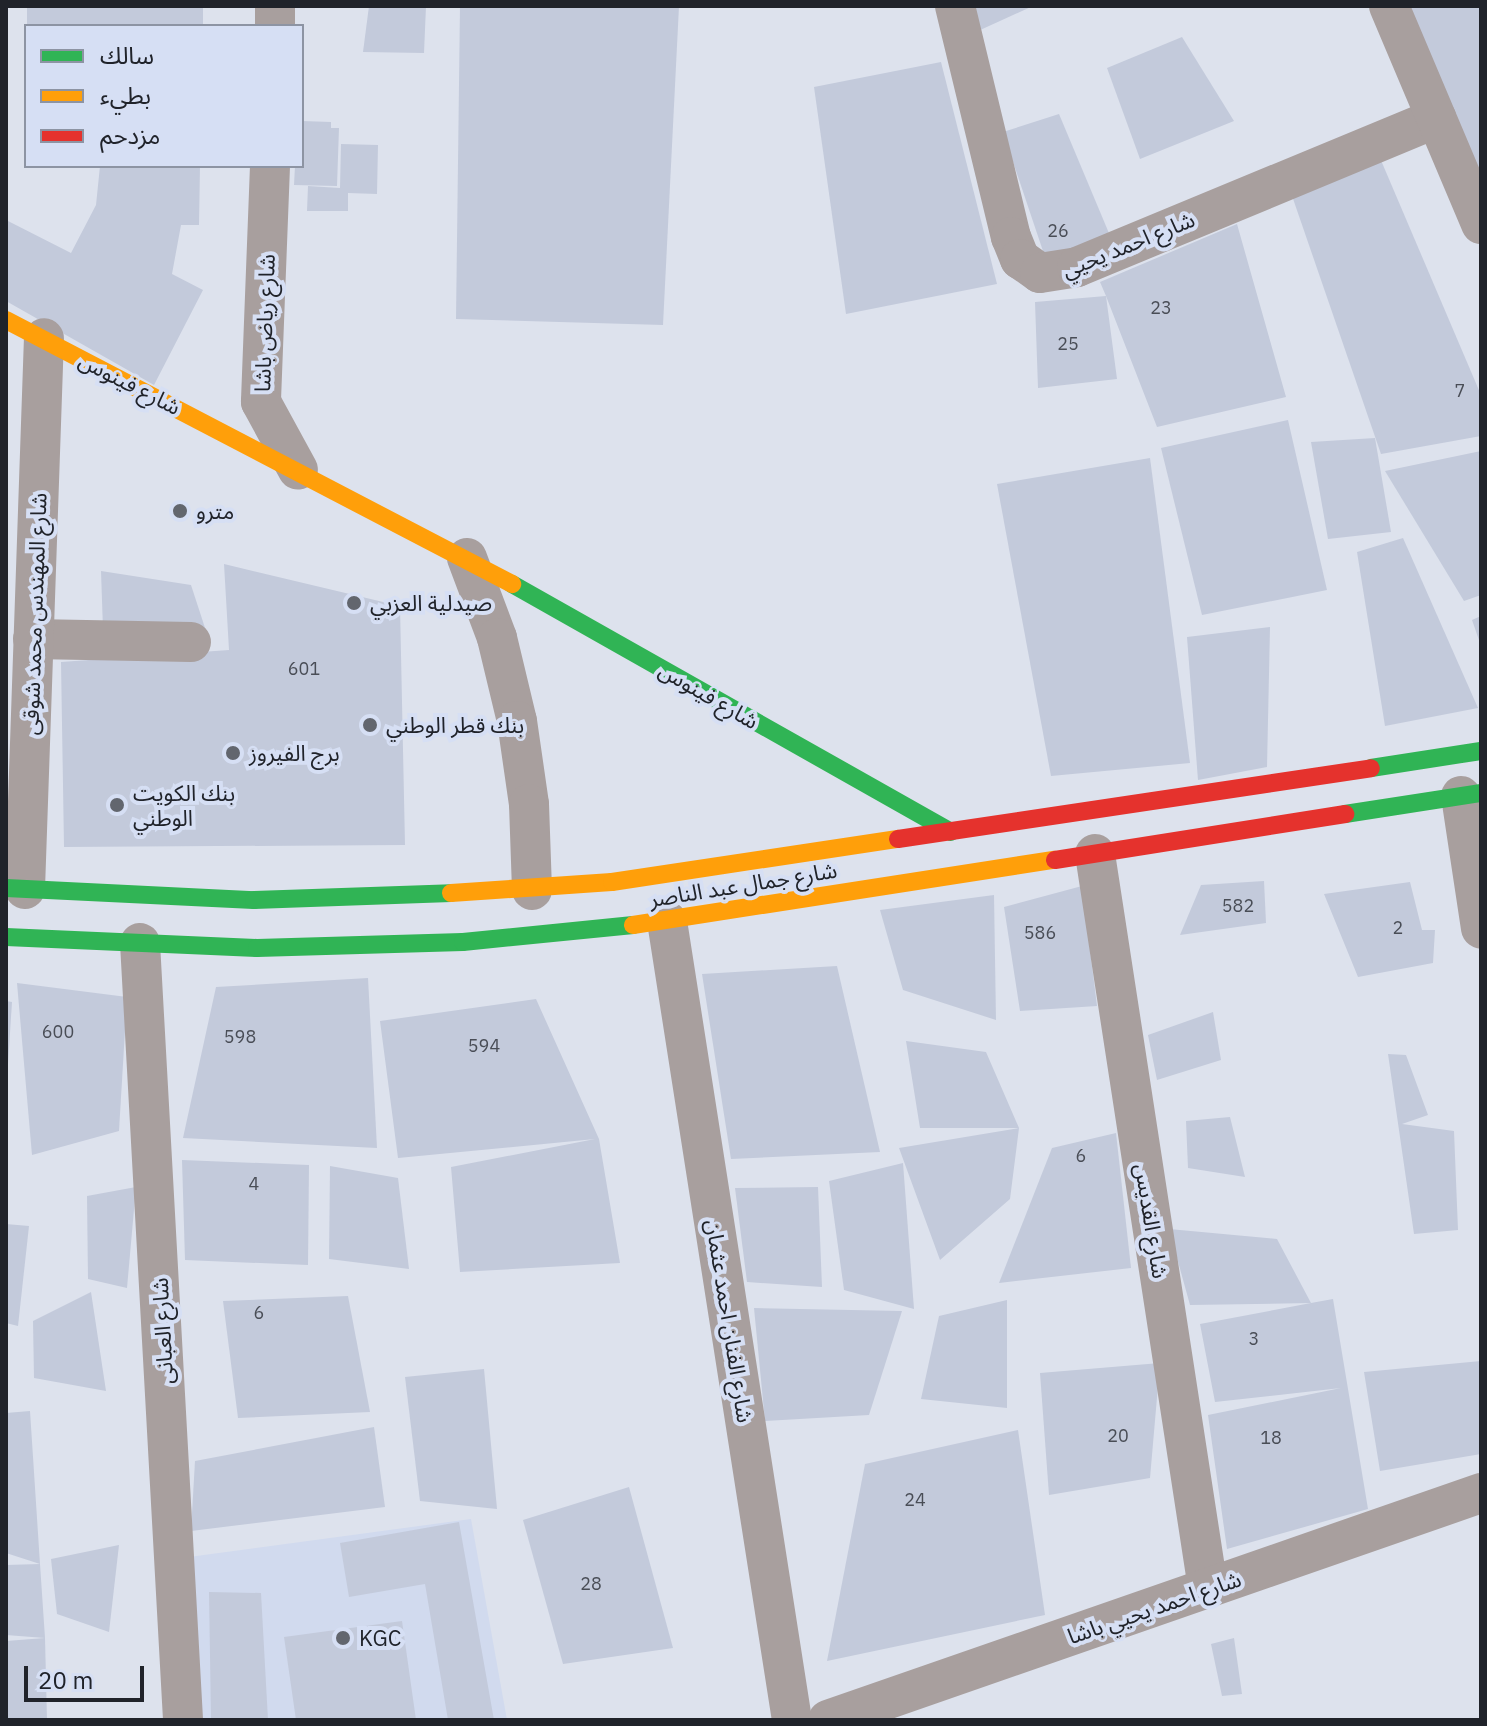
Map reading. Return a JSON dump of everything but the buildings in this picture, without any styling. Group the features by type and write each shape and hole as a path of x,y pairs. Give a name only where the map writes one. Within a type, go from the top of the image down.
{"main road":[{"name":"شارع فينوس","path":"6,320 467,558 951,832"},
{"name":"شارع جمال عبد الناصر","path":"15,889 254,900 532,890 691,872 1481,751"},
{"name":"شارع جمال عبد الناصر","path":"6,937 360,947 667,921 1471,794"}],"street":[{"name":"شارع احمد يحيي","path":"955,6 1014,249 1040,273 1077,267 1436,118"},
{"path":"1389,6 1481,224"},
{"name":"شارع رياض باشا","path":"270,168 261,402 298,470"},
{"name":"شارع المهندس محمد شوقى","path":"15,889 33,639 23,458 44,338"},
{"path":"467,558 497,638 517,721 529,804 532,890"},
{"path":"33,639 191,642"},
{"path":"1471,794 1481,929"},
{"name":"شارع القديس","path":"1095,854 1208,1588"},
{"name":"شارع الفنان احمد عثمان","path":"667,921 792,1720"},
{"name":"شارع العبانى","path":"140,943 183,1720"},
{"name":"شارع احمد يحيي باشا","path":"828,1720 1481,1493"}],"shaded area":[{"name":"KGC","path":"471,1519 507,1720 200,1720 189,1557"}],"traffic: fast":[{"path":"512,584 951,832"},
{"path":"1371,768 1481,751"},
{"path":"1345,814 1481,793"},
{"path":"6,888 254,900 451,893"},
{"path":"6,937 257,948 463,942 633,925"}],"traffic: slow":[{"path":"6,320 512,584"},
{"path":"451,893 612,882 898,839"},
{"path":"633,925 1055,860"}],"traffic: jam":[{"path":"898,839 1371,768"},
{"path":"1055,860 1345,814"}],"place":[{"name":"مترو","path":"180,511"},
{"name":"صيدلية العزبي","path":"354,603"},
{"name":"بنك قطر الوطني","path":"370,725"},
{"name":"برج الفيروز","path":"233,753"},
{"name":"بنك الكويت الوطني","path":"117,805"},
{"name":"KGC","path":"343,1638"}]}
